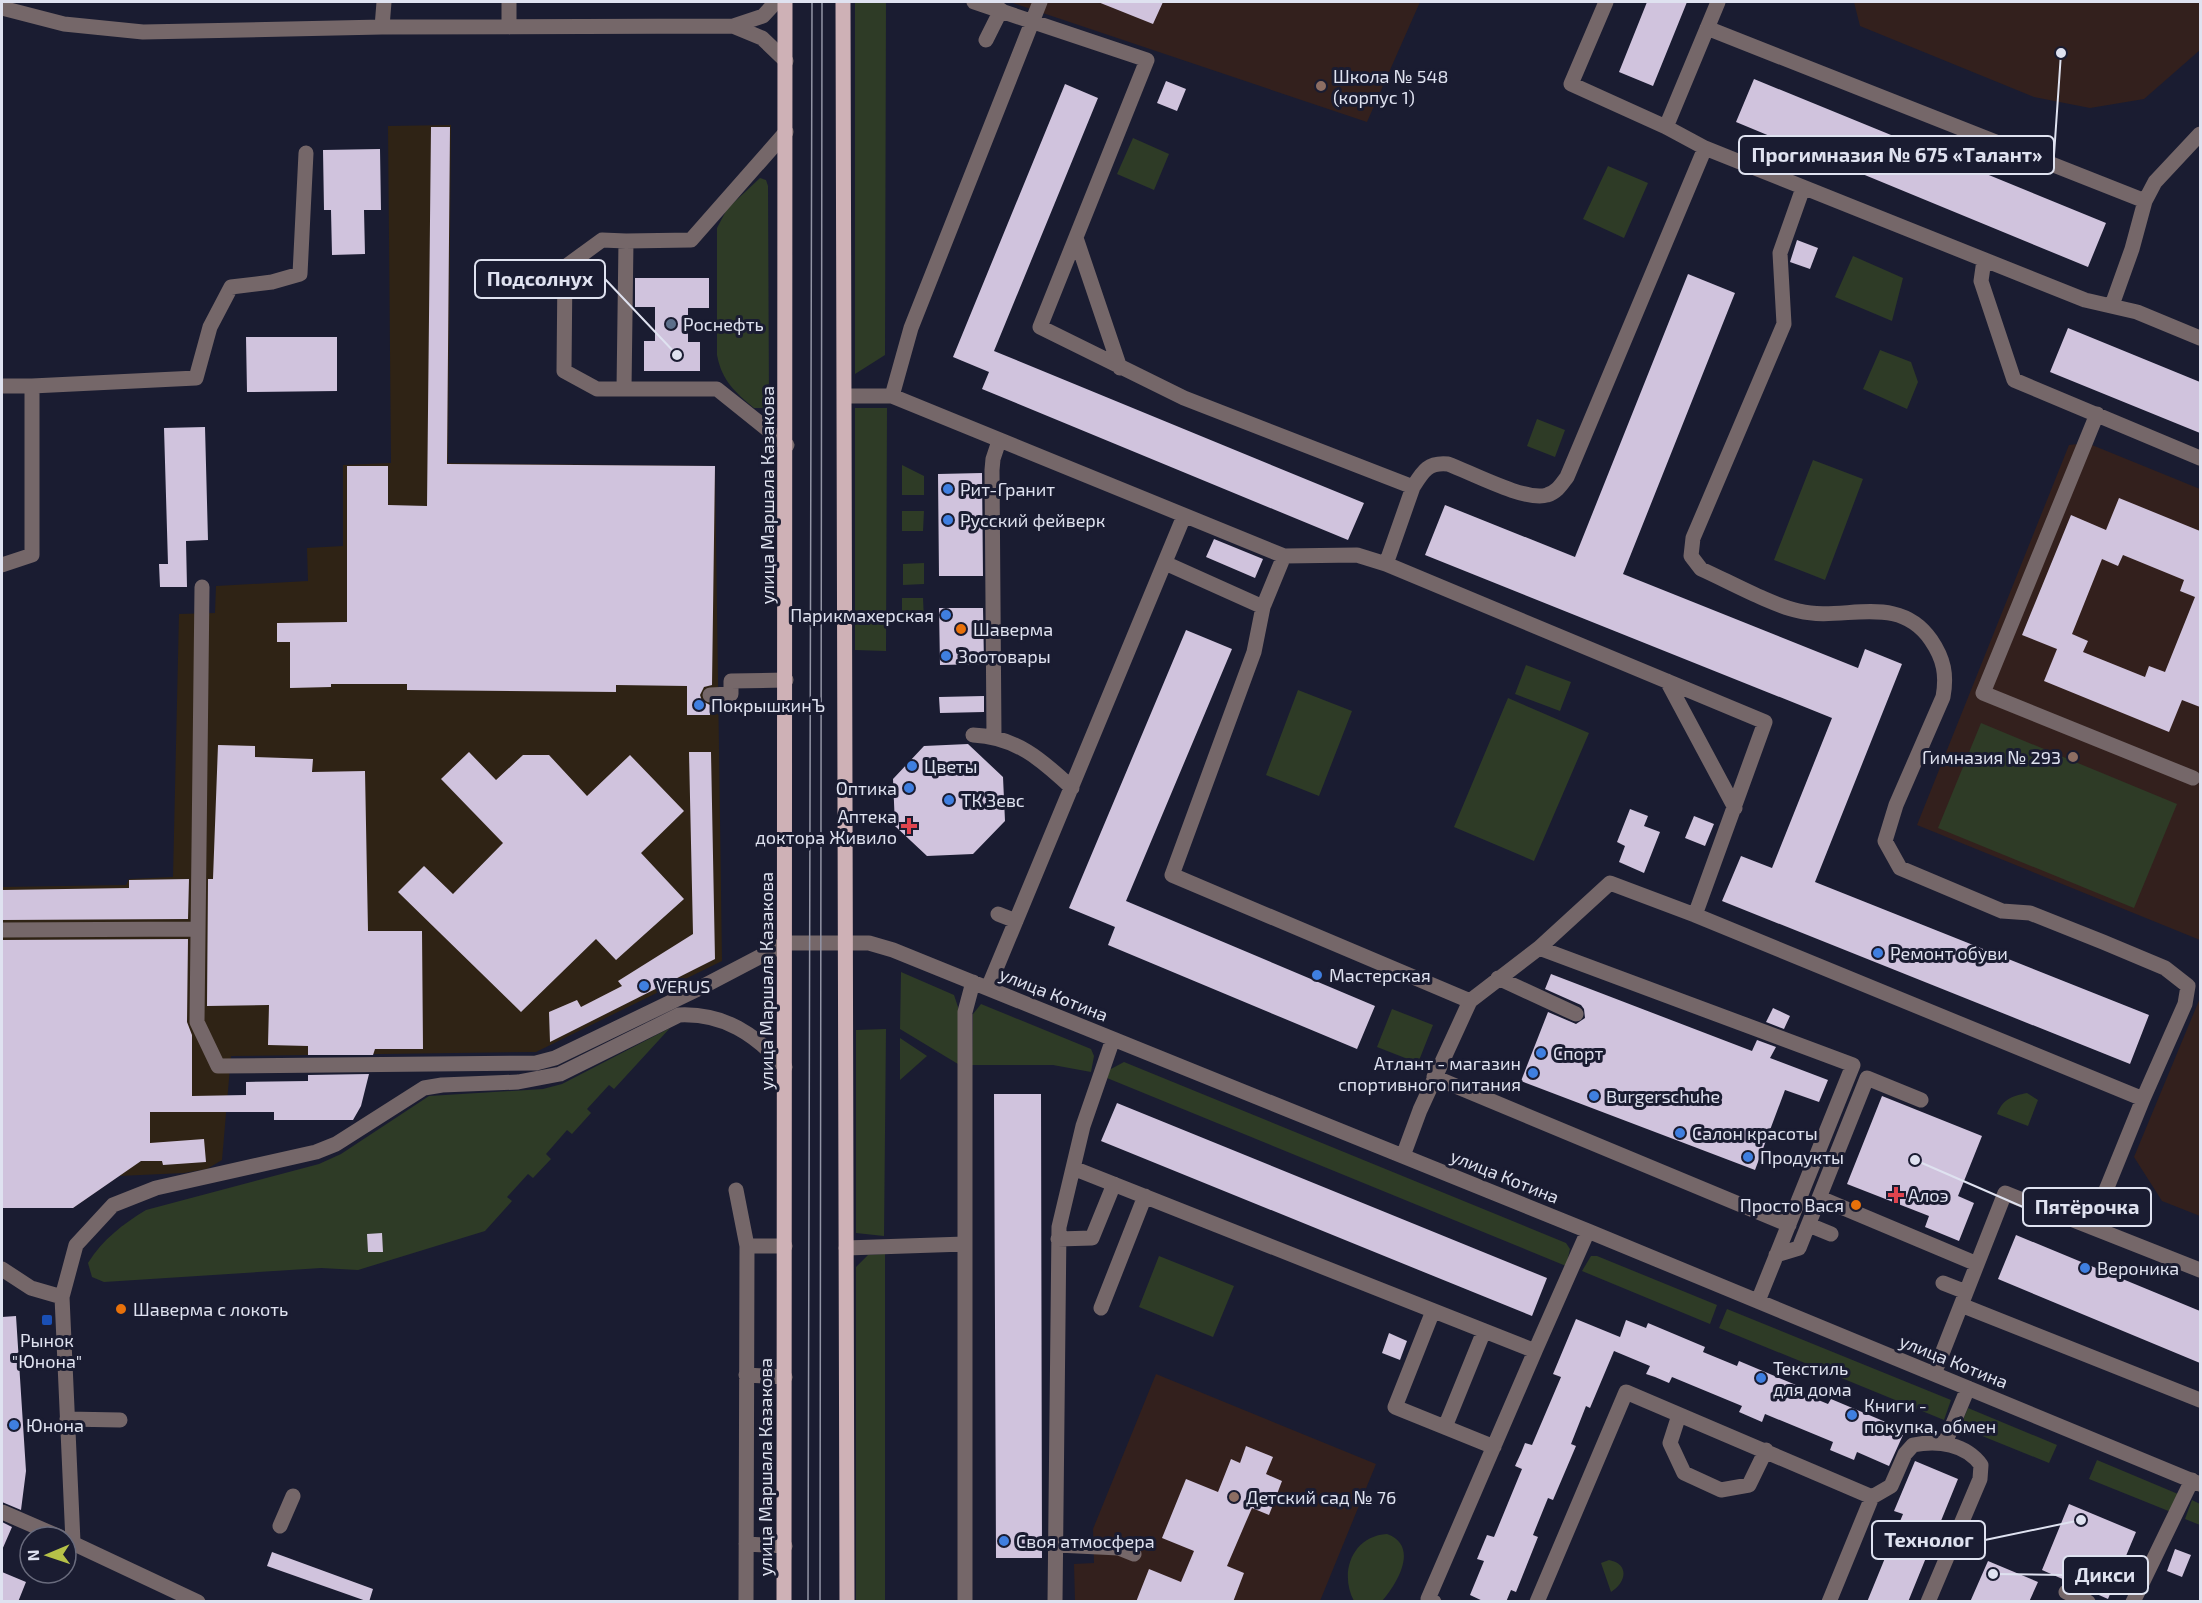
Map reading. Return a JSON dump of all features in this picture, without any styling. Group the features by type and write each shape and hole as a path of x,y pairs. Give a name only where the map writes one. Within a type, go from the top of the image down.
{"main road":[{"name":"улица Маршала Казакова","path":"784,1602 787,445 785,2"},
{"path":"843,2 847,1602"}],"street":[{"path":"382,27 384,2"},
{"path":"509,2 509,27"},
{"path":"2,8 64,24 143,32 382,27 733,26 763,15 776,2"},
{"path":"974,2 1147,60 1040,327 1184,398 1413,487"},
{"path":"892,396 911,328 1040,2"},
{"path":"1606,2 1571,84 1666,127 1705,148 1803,188 2085,300 2137,312 2200,338"},
{"path":"1666,127 1718,2"},
{"path":"986,40 1001,10"},
{"path":"733,26 762,38 786,61"},
{"path":"1707,28 2145,201"},
{"path":"786,132 691,240 602,240 565,267 564,371 597,389 717,389 787,445"},
{"path":"2112,305 2132,249 2145,201 2155,182 2200,134"},
{"path":"1386,564 1413,487 1425,468 1435,462 1448,464 1530,496 1544,496 1557,491 1567,477 1705,148"},
{"path":"2,386 196,378 210,327 231,287 273,282 300,274 306,153"},
{"path":"1803,188 1780,253 1784,324 1693,538 1691,556 1701,569 1796,611 1818,615 1861,610 1904,616 1924,630 1940,653 1946,678 1943,697 1896,805 1885,841 1900,868 2002,911 2030,913 2103,942 2165,968 2194,987 2143,1099 2091,1227"},
{"path":"1076,238 1120,368"},
{"path":"624,389 626,241"},
{"path":"1984,260 1981,281 2014,380 2200,458"},
{"path":"2,565 32,555 32,386"},
{"path":"845,396 892,396 1284,556 1357,555 1386,564 1765,722 1695,915"},
{"path":"2097,414 1983,693 2193,778"},
{"path":"994,736 992,470 999,441"},
{"path":"988,988 1184,516"},
{"path":"1284,556 1263,607 1254,652 1172,876 1470,1001"},
{"path":"1165,563 1263,607"},
{"path":"202,587 197,1022 218,1066 536,1063 555,1058 700,988 786,943"},
{"path":"710,695 731,694 731,681 786,680"},
{"path":"1667,681 1735,808"},
{"path":"973,735 994,736 1037,755 1072,788"},
{"path":"1403,1156 1434,1077 1470,1001 1539,948 1610,883 1695,915 2143,1099"},
{"path":"998,914 1016,921"},
{"path":"2,930 198,929"},
{"name":"улица Котина","path":"786,943 869,943 893,950 1588,1231 2196,1482"},
{"path":"1539,948 1853,1065 1758,1301"},
{"path":"1498,978 1576,1014"},
{"path":"965,1602 965,1012 973,982"},
{"path":"679,1015 700,988"},
{"path":"66,1525 67,1419 62,1297 76,1245 113,1205 156,1188 316,1152 336,1144 424,1088 442,1085 518,1082 560,1074 679,1015 698,1014 720,1019 742,1029 763,1043 785,1067"},
{"path":"1055,1602 1059,1227 1086,1116 1113,1039"},
{"path":"1434,1077 1789,1225"},
{"path":"1776,1255 1799,1248 1867,1078 1922,1100"},
{"path":"1073,1168 1535,1351"},
{"path":"1058,1239 1092,1238 1114,1184"},
{"path":"736,1190 747,1245 746,1602"},
{"path":"1934,1374 2005,1193 2200,1270"},
{"path":"1101,1308 1145,1196"},
{"path":"1820,1198 1977,1264"},
{"path":"1809,1225 1831,1234"},
{"path":"1434,1602 1428,1599 1588,1231"},
{"path":"846,1248 965,1244"},
{"path":"747,1245 785,1246"},
{"path":"2,1269 31,1288 62,1297"},
{"path":"1943,1283 1963,1299 2200,1400"},
{"path":"1433,1311 1395,1407 1494,1447"},
{"path":"1445,1427 1484,1331"},
{"path":"746,1375 785,1377"},
{"path":"1945,1443 1968,1388"},
{"path":"1537,1602 1626,1392 1872,1497"},
{"path":"1679,1415 1670,1443 1684,1473 1721,1490 1749,1485 1766,1450"},
{"path":"67,1419 120,1420"},
{"path":"1829,1602 1872,1497 1891,1486 1905,1454 1913,1445 1945,1443 1974,1456 1981,1465 1980,1479 1928,1602"},
{"path":"2133,1602 2196,1482"},
{"path":"280,1526 293,1496"},
{"path":"2,1512 32,1525"},
{"path":"746,1544 784,1546"},
{"path":"1057,1545 1119,1548 1134,1554"},
{"path":"78,1546 198,1602"},
{"path":"2066,1592 2088,1602"}],"shaded area":[{"name":"Школа № 548 (корпус 1)","path":"1010,2 1420,2 1367,122"},
{"path":"1854,2 2200,2 2200,50 2144,99 2090,108 2034,97 1860,26"},
{"path":"451,125 448,463 715,466 722,961 536,1052 231,1056 222,1160 207,1169 184,1173 119,1176 73,1208 2,1208 2,887 126,885 129,879 173,877 179,614 215,613 216,586 308,581 307,548 343,546 343,465 391,463 388,126"},
{"name":"Гимназия № 293","path":"2087,443 2200,489 2200,940 1917,825 2069,445"},
{"path":"2200,998 2200,1216 2162,1201 2134,1157"},
{"name":"Детский сад № 76","path":"1156,1374 1376,1464 1320,1601 1075,1601 1074,1564 1094,1563 1093,1529"}],"green space":[{"path":"855,2 886,2 885,355 855,374"},
{"path":"1133,138 1169,154 1154,190 1117,174"},
{"path":"1608,166 1648,183 1624,238 1583,219"},
{"path":"760,178 766,180 768,186 769,404 765,408 754,408 730,385 722,372 717,355 717,228 727,209"},
{"path":"1853,256 1903,278 1892,321 1835,297"},
{"path":"1880,350 1911,362 1918,382 1907,409 1863,389"},
{"path":"855,408 887,408 886,651 855,650"},
{"path":"1537,419 1565,430 1555,457 1527,446"},
{"path":"1813,460 1863,479 1825,580 1774,560"},
{"path":"902,465 924,476 924,495 902,495"},
{"path":"902,511 924,511 923,531 902,531"},
{"path":"924,563 924,584 903,585 903,564"},
{"path":"902,598 923,598 924,620 902,620"},
{"path":"1526,665 1571,682 1560,711 1515,694"},
{"path":"1298,690 1352,711 1319,796 1266,775"},
{"path":"1508,698 1589,733 1534,861 1454,827"},
{"path":"1981,723 2177,804 2134,908 1938,828"},
{"path":"901,972 954,995 958,1007 958,1064 900,1029"},
{"path":"981,1004 1091,1049 1094,1056 1091,1072 1053,1065 972,1065 973,1014"},
{"path":"1392,1009 1433,1025 1418,1063 1377,1047"},
{"path":"670,1028 614,1089 609,1085 587,1109 591,1113 572,1134 567,1130 546,1154 551,1159 533,1178 528,1174 507,1197 512,1201 485,1231 358,1270 321,1268 104,1282 92,1277 88,1263 100,1247 121,1227 146,1210 319,1164 341,1154 429,1096 543,1089 562,1084"},
{"path":"886,1029 884,1236 856,1233 856,1030"},
{"path":"900,1038 927,1056 900,1080"},
{"path":"1124,1062 1566,1243 1570,1249 1566,1266 1107,1078 1109,1070"},
{"path":"2027,1093 2038,1100 2028,1126 1997,1114 2009,1099"},
{"path":"885,1254 885,1601 856,1601 856,1267 868,1255"},
{"path":"1159,1256 1234,1286 1213,1337 1139,1307"},
{"path":"1591,1256 1597,1256 1717,1305 1710,1324 1582,1271"},
{"path":"1727,1309 1951,1400 1944,1420 1719,1328"},
{"path":"1968,1408 2057,1445 2049,1463 1960,1427"},
{"path":"2097,1460 2178,1494 2171,1512 2089,1479"},
{"path":"2192,1500 2200,1504 2200,1525 2185,1519"},
{"path":"1387,1534 1397,1540 1402,1547 1404,1556 1399,1575 1382,1601 1354,1601 1348,1579 1352,1558 1365,1541"},
{"path":"1609,1560 1620,1565 1624,1574 1620,1584 1611,1592 1601,1563"}],"building":[{"path":"1098,2 1163,2 1153,24"},
{"path":"1647,2 1687,2 1653,86 1619,72"},
{"path":"1754,79 2106,223 2088,267 1736,122"},
{"path":"1166,81 1186,89 1177,111 1157,103"},
{"path":"1065,84 1098,98 994,351 1364,503 1348,540 982,389 989,372 953,357"},
{"path":"431,127 450,127 447,464 715,466 712,685 704,687 700,695 702,701 710,705 710,715 687,715 687,686 616,685 616,692 407,690 407,684 331,684 331,687 290,688 290,642 277,642 277,623 347,622 347,466 388,466 388,505 427,506"},
{"path":"380,149 381,210 364,210 365,254 332,255 331,210 324,210 323,150"},
{"path":"1797,240 1818,248 1810,269 1790,262"},
{"path":"1688,274 1735,293 1623,574 1858,668 1865,649 1902,664 1815,882 2149,1015 2130,1064 1722,901 1741,856 1772,868 1832,718 1425,555 1445,505 1575,557"},
{"name":"Роснефть","path":"635,278 709,278 709,308 688,308 688,342 700,342 700,371 644,371 644,341 655,341 655,307 635,307"},
{"path":"2068,328 2200,382 2200,433 2050,372"},
{"path":"246,337 337,337 337,391 247,392"},
{"path":"205,427 208,540 186,541 187,587 160,587 159,564 168,564 164,428"},
{"path":"982,473 983,576 939,576 938,474"},
{"path":"2119,498 2200,531 2200,707 2182,700 2169,732 2044,681 2057,649 2022,635 2071,515 2106,530","holes":["2123,555 2184,580 2180,591 2195,597 2165,672 2149,666 2145,677 2083,652 2088,641 2072,634 2102,559 2118,566"]},
{"path":"1214,539 1263,559 1255,578 1206,557"},
{"path":"939,608 983,608 984,664 940,665"},
{"path":"1186,630 1232,649 1126,901 1375,1006 1357,1049 1108,945 1115,927 1069,908"},
{"path":"984,696 984,712 940,713 939,697"},
{"name":"ТК Зевс","path":"968,744 1003,777 1005,821 973,854 927,856 895,826 893,779 924,746"},
{"path":"218,745 255,746 255,757 313,759 312,772 365,771 368,931 422,931 423,1049 375,1049 373,1055 308,1055 308,1046 268,1045 269,1005 207,1006 208,879 213,879"},
{"path":"469,752 496,780 523,755 549,755 587,796 630,755 684,811 641,853 684,899 616,960 596,939 521,1012 398,892 424,866 453,894 503,843 441,779"},
{"path":"689,752 711,752 715,959 550,1042 549,1012 577,1000 581,1007 622,986 618,981 693,934"},
{"path":"1630,809 1648,816 1644,826 1660,832 1644,873 1619,862 1625,846 1617,842"},
{"path":"1694,816 1714,824 1705,846 1685,838"},
{"path":"189,879 188,919 2,920 2,890 129,888 129,880"},
{"path":"188,939 187,1022 192,1035 192,1096 246,1095 246,1082 308,1081 308,1075 369,1074 361,1106 353,1120 274,1120 274,1112 150,1112 150,1143 204,1139 206,1162 163,1165 162,1161 141,1161 73,1208 2,1208 2,940"},
{"path":"1551,974 1752,1051 1757,1040 1776,1047 1770,1058 1828,1080 1819,1102 1785,1090 1755,1170 1521,1081 1548,1012 1576,1024 1585,1018 1581,1005 1545,989"},
{"path":"1773,1008 1790,1016 1784,1029 1766,1022"},
{"path":"994,1094 1041,1094 1042,1558 996,1558"},
{"path":"1882,1096 1982,1136 1958,1196 1974,1203 1959,1241 1925,1227 1929,1216 1847,1184"},
{"path":"1117,1103 1547,1278 1532,1316 1101,1141"},
{"path":"382,1233 383,1252 368,1252 367,1234"},
{"path":"2016,1235 2200,1311 2200,1363 1998,1279"},
{"path":"16,1316 26,1471 21,1510 2,1502 2,1317"},
{"path":"1576,1319 1620,1337 1626,1320 1646,1328 1648,1323 1705,1347 1703,1352 1737,1366 1739,1361 1796,1385 1794,1390 1828,1404 1831,1399 1888,1423 1886,1428 1903,1435 1889,1466 1857,1452 1854,1460 1830,1450 1833,1442 1765,1414 1762,1422 1739,1412 1742,1406 1672,1377 1669,1383 1646,1374 1650,1366 1614,1351 1590,1408 1586,1406 1571,1444 1576,1446 1553,1500 1548,1498 1533,1535 1538,1537 1516,1592 1511,1590 1506,1602 1485,1602 1470,1595 1484,1561 1477,1559 1487,1535 1494,1537 1522,1469 1515,1466 1525,1443 1532,1445 1561,1377 1553,1374"},
{"path":"1389,1333 1407,1341 1400,1360 1382,1353"},
{"path":"1246,1446 1273,1457 1266,1474 1282,1481 1269,1515 1252,1508 1227,1566 1244,1573 1233,1602 1136,1602 1149,1569 1181,1582 1194,1551 1162,1538 1186,1479 1218,1492 1231,1459 1240,1463"},
{"path":"1915,1461 1958,1479 1908,1602 1867,1602 1903,1514 1894,1511"},
{"path":"2069,1504 2136,1532 2108,1599 2042,1570"},
{"path":"2,1522 12,1527 2,1550"},
{"path":"2175,1549 2191,1555 2182,1577 2167,1571"},
{"path":"272,1552 373,1589 369,1602 267,1566"},
{"path":"1988,1561 2038,1582 2029,1602 1970,1602"},
{"path":"2,1572 18,1579 18,1585 25,1585 18,1602 2,1602"}],"tram line":[{"path":"808,1602 812,2"},
{"path":"820,1602 822,2"}],"place":[{"name":"Прогимназия № 675 «Талант»","path":"2061,53"},
{"name":"Школа № 548 (корпус 1)","path":"1321,86"},
{"name":"Роснефть","path":"671,324"},
{"name":"Подсолнух","path":"677,355"},
{"name":"Рит-Гранит","path":"948,489"},
{"name":"Русский фейверк","path":"948,520"},
{"name":"Парикмахерская","path":"946,615"},
{"name":"Шаверма","path":"961,629"},
{"name":"Зоотовары","path":"946,656"},
{"name":"ПокрышкинЪ","path":"699,705"},
{"name":"Гимназия № 293","path":"2073,757"},
{"name":"Цветы","path":"912,766"},
{"name":"Оптика","path":"909,788"},
{"name":"ТК Зевс","path":"949,800"},
{"name":"Аптека доктора Живило","path":"909,826"},
{"name":"Ремонт обуви","path":"1878,953"},
{"name":"Мастерская","path":"1317,975"},
{"name":"VERUS","path":"644,986"},
{"name":"Спорт","path":"1541,1053"},
{"name":"Атлант - магазин спортивного питания","path":"1533,1073"},
{"name":"Burgerschuhe","path":"1594,1096"},
{"name":"Салон красоты","path":"1680,1133"},
{"name":"Продукты","path":"1748,1157"},
{"name":"Пятёрочка","path":"1915,1160"},
{"name":"Алоэ","path":"1896,1195"},
{"name":"Просто Вася","path":"1856,1205"},
{"name":"Вероника","path":"2085,1268"},
{"name":"Шаверма с локоть","path":"121,1309"},
{"name":"Рынок \"Юнона\"","path":"47,1320"},
{"name":"Текстиль для дома","path":"1761,1378"},
{"name":"Книги - покупка, обмен","path":"1852,1415"},
{"name":"Юнона","path":"14,1425"},
{"name":"Детский сад № 76","path":"1234,1497"},
{"name":"Технолог","path":"2081,1520"},
{"name":"Своя атмосфера","path":"1004,1541"},
{"name":"Дикси","path":"1993,1574"}]}
